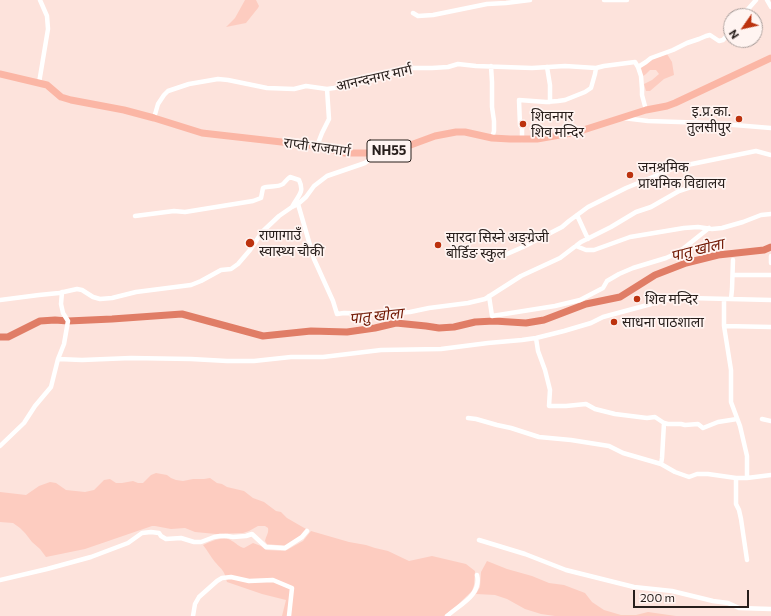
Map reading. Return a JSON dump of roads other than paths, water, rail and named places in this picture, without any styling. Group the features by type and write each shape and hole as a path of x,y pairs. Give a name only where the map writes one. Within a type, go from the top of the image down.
{"main road":[{"name":"राप्ती राजमार्ग","path":"0,74 39,83 47,86 61,97 70,100 124,110 202,133 317,146 345,152 377,152 397,150 435,136 456,132 465,132 492,138 522,140 577,132 646,110 675,103 771,58"}],"street":[{"path":"39,83 48,29 47,16 40,0"},
{"path":"413,13 418,16 433,15 487,4 530,0"},
{"path":"604,0 627,0"},
{"path":"749,8 756,0"},
{"path":"767,0 771,7"},
{"path":"646,110 642,95 641,76 638,67 651,58 706,36 710,35 719,41 723,40"},
{"name":"आनन्दनगर मार्ग","path":"154,118 158,104 168,91 189,84 218,79 267,88 294,89 306,86 334,88 365,82 410,68 448,67 458,64 532,68 565,66 596,68 635,62 638,67"},
{"path":"491,66 492,107 494,121 492,138"},
{"path":"547,67 550,85 550,102"},
{"path":"522,140 519,100 550,102 565,100 585,92 591,88 596,68"},
{"path":"317,146 329,119 327,88"},
{"path":"620,118 648,122 670,121 771,128"},
{"path":"507,254 562,227 569,220 588,207 626,188 677,167 756,151 771,155"},
{"path":"292,206 298,204 306,197 314,186 327,176 365,163 377,152"},
{"path":"0,300 77,289 100,299 136,292 191,285 221,270 230,270 238,264 262,232 292,206 302,191 301,185 299,180 290,177 284,183 274,187 263,188 261,198 253,201 186,212 174,211 135,216"},
{"path":"298,204 314,258 333,301 337,314 383,314 410,312 468,303 489,296 521,276 560,258 576,246 611,228 636,212 651,207 678,191 703,183"},
{"path":"576,246 586,250 594,250 630,237 684,228 722,228 761,215 771,214"},
{"path":"577,215 588,239"},
{"path":"489,296 492,316 555,306 580,300 603,288 607,282 619,274 675,254 709,228"},
{"path":"770,256 771,263"},
{"path":"731,299 733,260"},
{"path":"732,275 771,275"},
{"path":"0,446 24,423 35,406 51,387 64,344 68,321 63,313 61,304 62,292"},
{"path":"58,360 131,358 254,361 291,357 323,357 382,350 441,349 536,338 586,325 603,317 666,300 689,298 771,300"},
{"path":"724,299 724,326 731,370 731,402 742,433 747,456 747,478"},
{"path":"724,326 771,326"},
{"path":"536,338 538,352 545,370 550,390 549,406 586,404 595,409 615,414 647,418 655,417 668,424 698,424 703,428 718,422 737,419"},
{"path":"468,418 511,428 539,437 609,446 623,453 661,464 675,472 689,477 697,474 736,478 771,476"},
{"path":"762,419 771,421"},
{"path":"661,464 664,423"},
{"path":"736,478 736,504 741,519 747,560"},
{"path":"0,580 91,557 135,539 142,533 159,533 166,539 181,538 194,542 201,542 220,536 233,537 252,534 266,547 284,548 302,537 307,532"},
{"path":"479,540 526,554 566,570 634,587 672,591 728,603 739,608 771,609"},
{"path":"447,616 474,593 478,586 477,575"},
{"path":"193,616 195,604 199,597 217,581 222,578 230,577 248,581 273,580 292,588 289,616"}],"waterway":[{"name":"पातु खोला","path":"0,337 8,337 40,321 112,319 182,314 263,336 311,331 347,332 396,323 439,328 454,327 475,322 494,321 526,323 544,320 586,304 620,297 655,275 686,263 718,255 764,250 771,247"}],"place":[{"name":"इ.प्र.का. तुलसीपुर","path":"739,119"},
{"name":"शिवनगर शिव मन्दिर","path":"523,124"},
{"name":"जनश्रमिक प्राथमिक विद्यालय","path":"630,175"},
{"name":"राणागाउँ स्वास्थ्य चौकी","path":"250,243"},
{"name":"सारदा सिस्ने अङ्ग्रेजी बोर्डिङ स्कुल","path":"438,245"},
{"name":"शिव मन्दिर","path":"637,299"},
{"name":"साधना पाठशाला","path":"614,322"}]}
